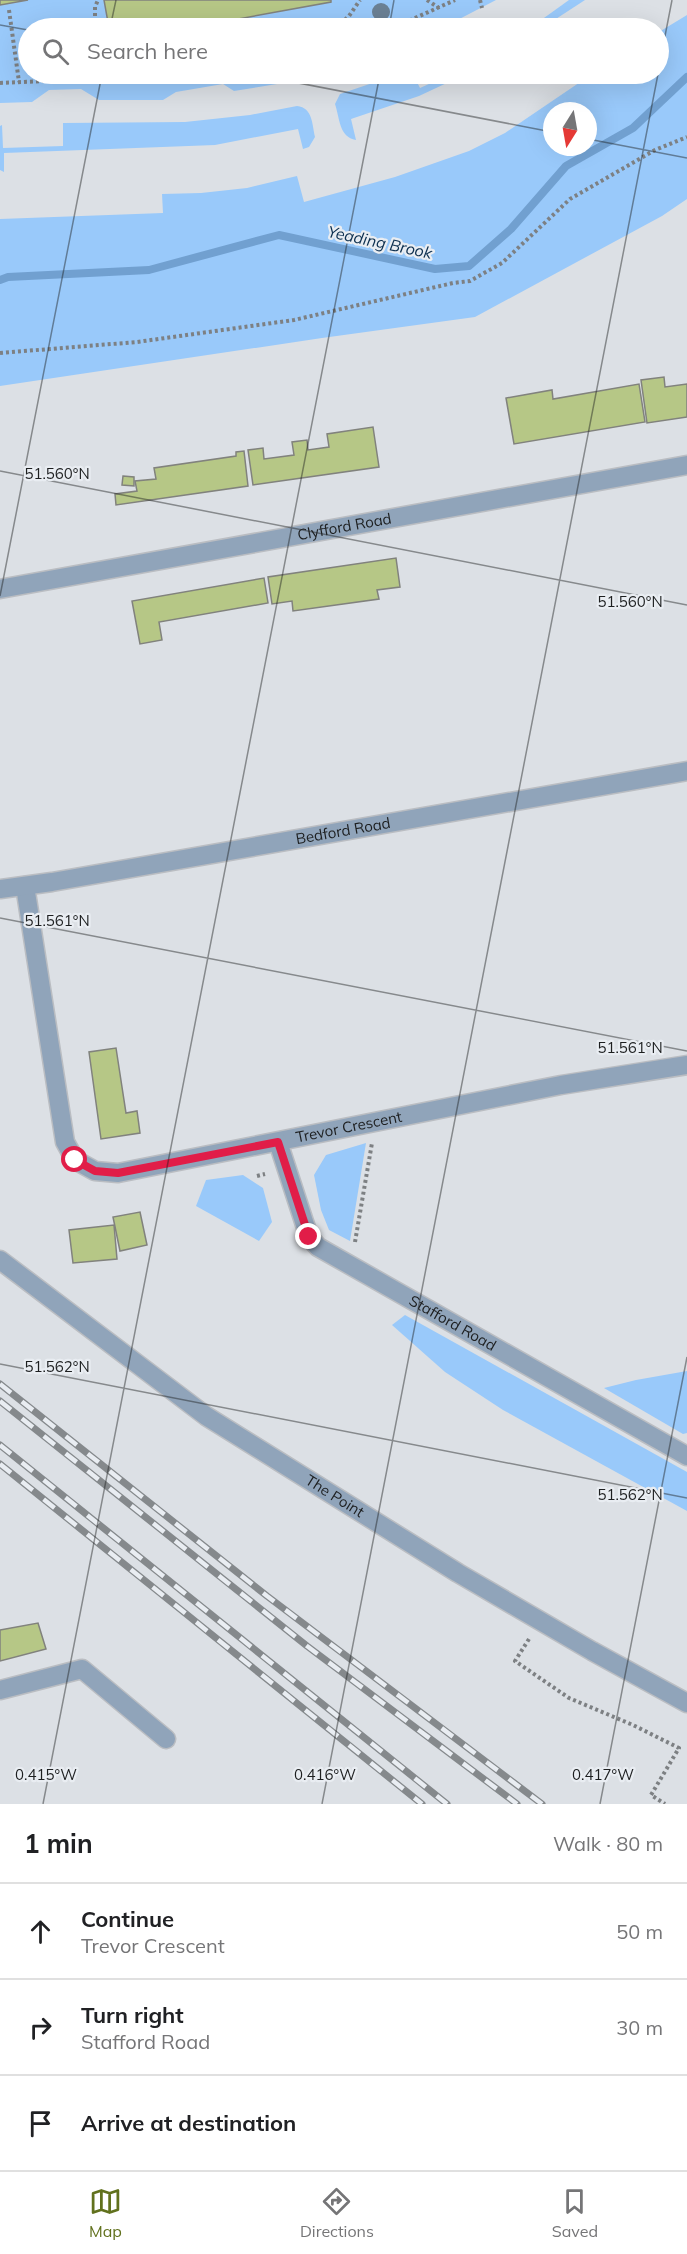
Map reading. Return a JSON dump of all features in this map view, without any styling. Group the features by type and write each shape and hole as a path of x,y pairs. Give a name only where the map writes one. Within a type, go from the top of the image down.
{"street":[{"name":"Clyfford Road","path":"0,589 687,465"},
{"name":"Bedford Road","path":"0,889 687,771"},
{"name":"Trevor Crescent","path":"25,886 65,1142 75,1160 95,1171 118,1173 561,1086 687,1065"},
{"name":"Stafford Road","path":"278,1142 309,1237 318,1247 687,1456"},
{"name":"The Point","path":"0,1260 206,1416 459,1573 540,1621 687,1702"},
{"path":"0,1690 82,1669 166,1739"}],"path":[{"path":"95,18 95,7 98,0"},
{"path":"347,18 360,0"},
{"path":"428,0 439,8"},
{"path":"416,18 455,0"},
{"path":"480,0 482,8"},
{"path":"9,10 18,75"},
{"path":"0,83 18,82"},
{"path":"0,353 136,342 294,320 470,281 502,263 570,199 655,150 687,137"},
{"path":"354,1249 373,1136"},
{"path":"540,1621 515,1661 569,1698 633,1725 679,1748 651,1795 665,1804"}],"shaded area":[{"path":"28,0 104,0 107,18 18,18 18,84 223,84 176,92 163,100 99,100 81,89 49,90 32,102 0,103 0,5"},
{"path":"331,0 496,0 461,18 243,18"},
{"path":"569,0 585,0 557,18 544,18"},
{"path":"687,15 687,199 662,216 475,317 0,386 0,219 163,213 162,194 247,188 297,176 304,202 395,177 469,151 505,133 543,107 543,156 597,156 597,102 551,102 577,84 669,84 669,26"},
{"path":"223,84 277,84 234,91"},
{"path":"370,84 418,84 420,88 429,84 445,84 419,96 351,119 356,140 346,135 341,126 335,104 340,94"},
{"path":"297,106 309,113 315,137 309,147 303,149 298,129 215,145 4,153 4,172 0,170 0,126 2,125 3,148 63,146 63,123 185,122 250,115"},
{"path":"366,1143 350,1241 329,1230 321,1210 314,1175 326,1155"},
{"path":"243,1175 263,1188 272,1222 259,1241 196,1206 206,1180"},
{"path":"405,1315 687,1472 687,1511 503,1410 445,1372 392,1325"},
{"path":"687,1371 687,1433 683,1434 604,1388 636,1380"}],"building":[{"path":"0,0 28,0 0,5"},
{"path":"104,0 331,0 331,2 244,18 107,18"},
{"path":"664,377 665,387 687,384 687,417 647,423 641,380"},
{"path":"639,384 645,422 514,444 506,398 552,390 553,399"},
{"path":"373,427 379,467 253,485 248,450 263,448 264,459 294,455 292,442 307,440 308,450 329,447 327,434"},
{"path":"244,451 248,486 116,505 115,494 137,491 135,481 156,479 154,468 236,456 236,452"},
{"path":"123,476 134,477 134,486 122,485"},
{"path":"396,558 400,587 377,590 379,599 293,611 292,601 272,604 268,577"},
{"path":"264,578 268,603 159,622 162,640 140,644 132,601"},
{"path":"116,1048 126,1113 137,1111 140,1133 101,1139 89,1052"},
{"path":"140,1212 147,1245 120,1251 113,1217"},
{"path":"114,1225 117,1259 73,1263 69,1230"},
{"path":"38,1623 46,1649 0,1661 0,1630"}],"waterway":[{"name":"Yeading Brook","path":"0,280 8,277 149,270 279,235 435,269 469,266 511,229 566,166 633,128 687,77"}],"railway":[{"path":"0,1384 267,1596 542,1804"},
{"path":"0,1401 307,1646 517,1804"},
{"path":"0,1445 447,1804"},
{"path":"0,1464 422,1804"}],"route":[{"path":"75,1160 95,1171 118,1173 278,1142 309,1237"}]}
